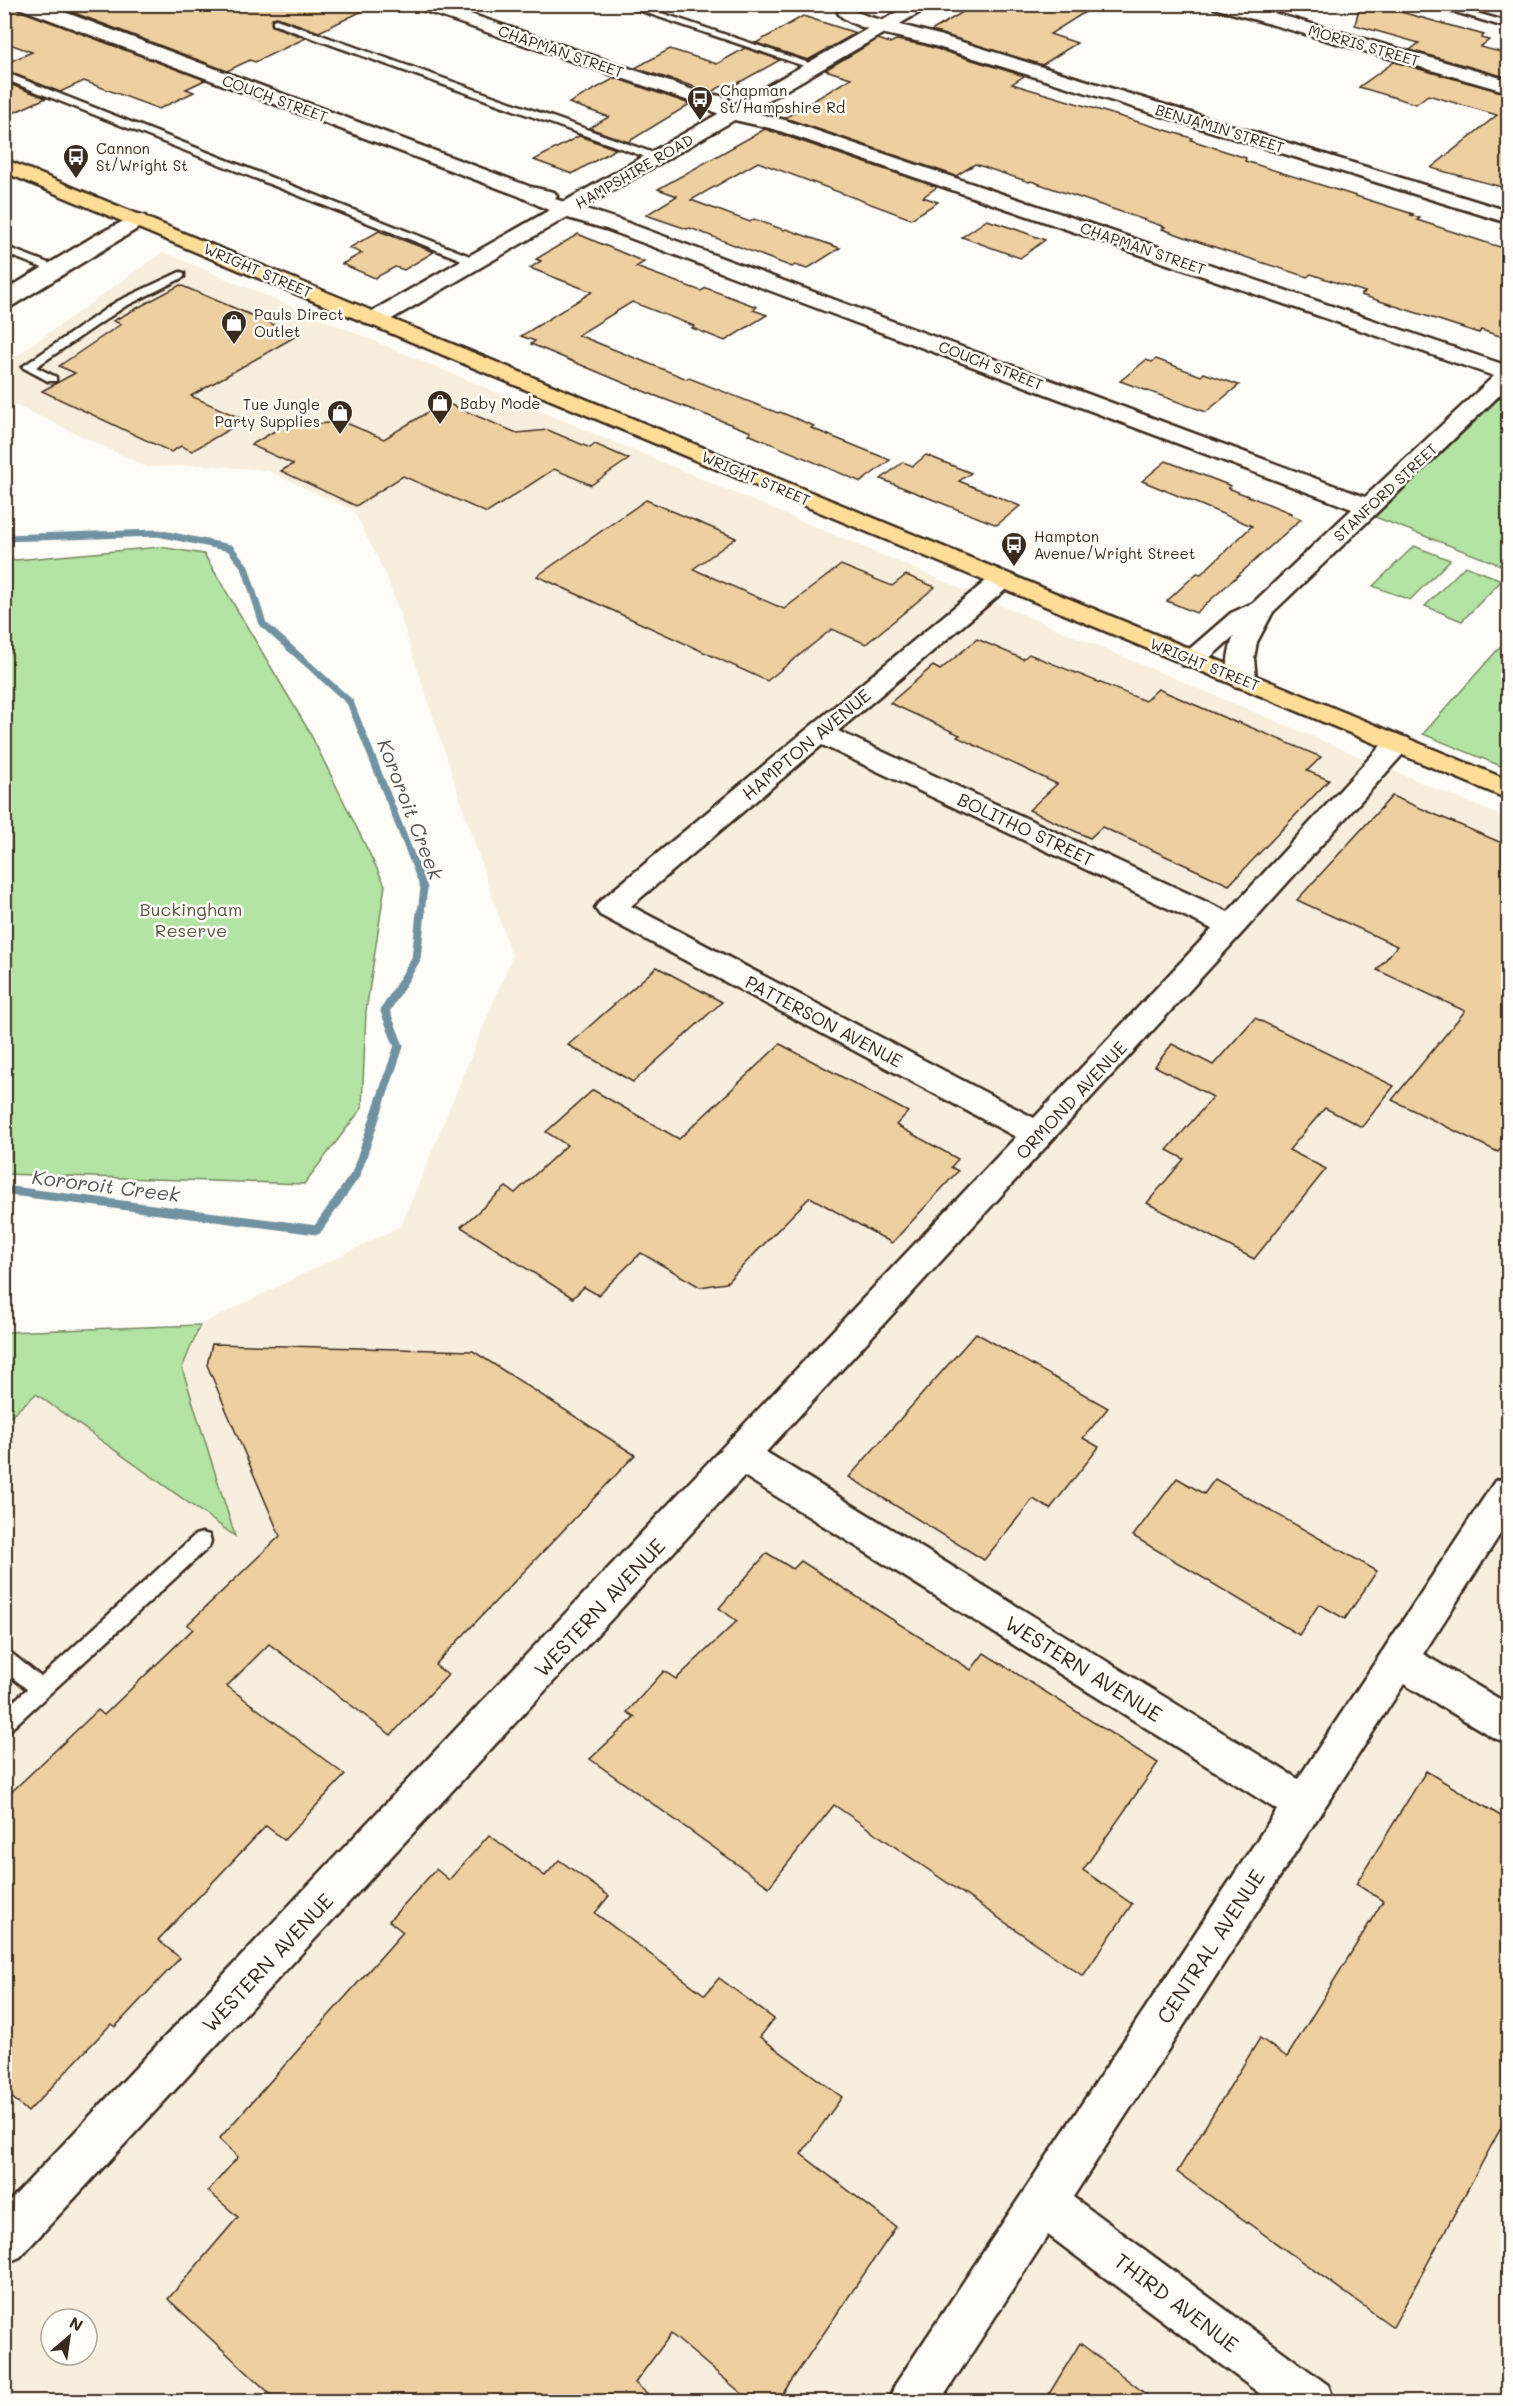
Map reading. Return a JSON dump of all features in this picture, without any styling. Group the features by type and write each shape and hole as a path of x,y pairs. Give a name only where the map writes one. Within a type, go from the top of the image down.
{"main road":[{"name":"WRIGHT STREET","path":"4,165 1509,790"}],"street":[{"name":"COUCH STREET","path":"25,4 526,192 544,202 570,208 1369,507"},
{"name":"CHAPMAN STREET","path":"422,4 699,98 713,107 739,111 755,121 778,124 1509,374"},
{"name":"HAMPSHIRE ROAD","path":"375,319 924,4"},
{"name":"MORRIS STREET","path":"1220,4 1509,86"},
{"name":"BENJAMIN STREET","path":"838,10 1509,218"},
{"path":"4,301 57,270 96,255 145,223"},
{"name":"STANFORD STREET","path":"1243,680 1240,659 1243,643 1262,608 1509,374"},
{"name":"HAMPTON AVENUE","path":"610,908 1002,580"},
{"name":"STANFORD STREET","path":"1191,659 1240,618 1262,608"},
{"name":"BOLITHO STREET","path":"819,733 1232,926"},
{"name":"ORMOND AVENUE","path":"741,1455 1398,744"},
{"name":"PATTERSON AVENUE","path":"610,908 1039,1134"},
{"name":"WESTERN AVENUE","path":"4,2241 741,1455 1303,1804"},
{"name":"CENTRAL AVENUE","path":"912,2402 1509,1492"},
{"path":"1398,1660 1509,1725"},
{"name":"THIRD AVENUE","path":"1043,2203 1311,2402"}],"lane":[{"path":"624,4 816,67"},
{"path":"1433,4 1509,25"},
{"path":"276,22 658,158"},
{"path":"4,75 476,262"},
{"path":"4,249 57,270"},
{"path":"52,379 28,367 115,306 155,284 180,274"},
{"path":"4,1723 202,1541"},
{"path":"4,1659 41,1689"}],"shaded area":[{"path":"163,252 1508,819 1508,2401 5,2401 5,1421 36,1394 234,1535 182,1368 200,1325 401,1226 512,957 388,579 354,511 267,470 203,465 147,467 5,400 5,364"}],"green space":[{"path":"1508,390 1508,568 1375,517"},
{"path":"1414,546 1450,560 1410,600 1373,586"},
{"name":"Buckingham Reserve","path":"160,547 204,554 309,731 385,885 366,1011 362,1108 304,1184 5,1174 5,561"},
{"path":"1465,566 1502,580 1462,621 1425,606"},
{"path":"1508,638 1508,769 1423,734"},
{"path":"200,1325 182,1368 235,1536 36,1394 5,1421 5,1332"}],"building":[{"path":"4,4 14,4 18,10 205,80 186,89 194,92 159,109 84,81 60,92 4,70 4,64 32,52 4,42"},
{"path":"51,4 377,4 319,32 277,17 272,18 272,26 306,38 255,62 250,60 227,71"},
{"path":"976,4 1098,4 1050,34 1077,43 1042,65 931,31"},
{"path":"1360,4 1372,4 1484,35 1481,38 1489,40 1480,47 1509,54 1509,78 1410,50 1419,43 1355,25"},
{"path":"803,16 856,33 808,60 756,43"},
{"path":"878,39 890,43 896,40 924,45 1024,76 1012,84 1192,138 1191,140 1246,158 1245,161 1413,214 1411,215 1420,218 1417,220 1509,250 1509,339 1481,330 1479,333 1361,295 1365,292 1311,274 1307,277 1199,242 1162,229 1165,227 1031,181 975,164 956,176 785,118 851,78 825,70"},
{"path":"745,48 780,60 731,87 724,85 711,92 635,68 670,49 717,64"},
{"path":"1394,62 1509,94 1509,189 1431,168 1497,115 1428,95 1416,104 1359,87"},
{"path":"615,78 690,104 628,142 589,128 609,117 569,103"},
{"path":"4,82 46,98 4,117"},
{"path":"765,129 937,187 923,197 938,202 911,219 758,162 691,200 750,222 754,219 840,248 807,269 795,265 792,267 690,228 687,229 646,215 677,196 658,189"},
{"path":"579,136 616,149 572,174 534,160"},
{"path":"987,220 1045,240 1020,258 962,237"},
{"path":"379,231 434,252 404,270 395,267 375,278 342,264 362,253 349,248"},
{"path":"578,234 644,262 636,267 701,291 706,288 757,307 753,310 767,315 725,341 692,328 694,326 632,302 578,335 687,379 780,412 814,426 811,428 890,460 861,482 748,434 751,432 648,393 531,344 535,341 521,336 592,292 530,268 541,261 536,259"},
{"path":"180,285 298,335 191,396 245,420 192,451 181,446 171,452 42,391 75,373 59,366 121,324 113,321"},
{"path":"1156,359 1201,376 1204,373 1239,385 1206,412 1120,381 1146,360 1152,362"},
{"path":"444,402 517,433 548,430 590,448 595,444 629,459 591,485 554,469 487,513 403,476 356,506 281,471 293,464 251,445 283,426 344,422 384,439"},
{"path":"926,455 971,473 959,481 1020,506 997,525 881,479 903,462 913,466"},
{"path":"1166,461 1231,486 1228,488 1301,519 1196,613 1167,601 1197,573 1201,574 1252,526 1142,481"},
{"path":"646,500 736,538 693,569 784,609 841,565 892,586 906,575 935,587 866,644 832,629 767,681 537,576"},
{"path":"977,639 1023,659 1029,654 1145,701 1158,689 1321,757 1307,771 1329,780 1229,885 1102,827 1090,838 1029,810 1057,784 890,703 933,666 940,670"},
{"path":"1392,796 1509,846 1509,1139 1498,1152 1392,1100 1465,1011 1377,970 1397,946 1297,900"},
{"path":"657,967 722,1002 633,1082 568,1045"},
{"path":"1255,1018 1394,1086 1362,1127 1325,1108 1289,1150 1326,1169 1254,1259 1147,1203 1184,1159 1167,1150 1213,1097 1155,1066 1172,1044 1213,1065"},
{"path":"780,1044 908,1112 896,1125 958,1159 951,1167 958,1171 892,1243 810,1197 726,1283 700,1287 641,1253 598,1295 584,1287 573,1298 461,1227 506,1187 515,1193 567,1145 546,1132 593,1090 679,1139"},
{"path":"976,1333 1108,1408 1083,1438 1099,1447 1050,1509 1033,1499 984,1560 849,1477"},
{"path":"212,1344 473,1351 635,1455 435,1665 448,1675 391,1735 269,1644 227,1686 345,1775 284,1840 266,1826 158,1940 180,1958 115,2027 111,2024 28,2112 4,2090 4,1799 98,1710 104,1715 193,1629 187,1625 280,1536 207,1365"},
{"path":"1177,1478 1204,1494 1215,1479 1377,1571 1345,1619 1319,1604 1299,1635 1133,1536"},
{"path":"767,1553 793,1569 801,1561 971,1670 984,1653 1158,1763 1083,1870 1132,1904 1083,1976 834,1805 769,1887 590,1759 635,1717 627,1712 664,1671 676,1679 737,1621 719,1608"},
{"path":"1426,1771 1509,1821 1509,2113 1393,2327 1177,2172 1260,2038 1287,2057 1383,1901 1356,1884"},
{"path":"489,1835 545,1876 559,1860 609,1896 595,1913 705,1995 719,1978 774,2019 760,2037 842,2097 801,2154 896,2227 777,2402 752,2402 671,2334 635,2383 657,2402 279,2402 168,2299 238,2217 208,2191 238,2157 219,2139 403,1932 389,1921 436,1869 449,1880"},
{"path":"1080,2343 1156,2402 1044,2402"}],"waterway":[{"name":"Kororoit Creek","path":"4,538 158,533 230,548 245,567 263,624 350,702 424,888 421,913"},
{"name":"Kororoit Creek","path":"4,1190 317,1230 356,1174 399,1046 385,1011 416,959 421,912"}],"place":[{"name":"Chapman St/Hampshire Rd","path":"700,122"},
{"name":"Cannon St/Wright St","path":"76,180"},
{"name":"Pauls Direct Outlet","path":"234,346"},
{"name":"Baby Mode","path":"440,426"},
{"name":"Tue Jungle Party Supplies","path":"340,436"},
{"name":"Hampton Avenue/Wright Street","path":"1014,568"}]}
